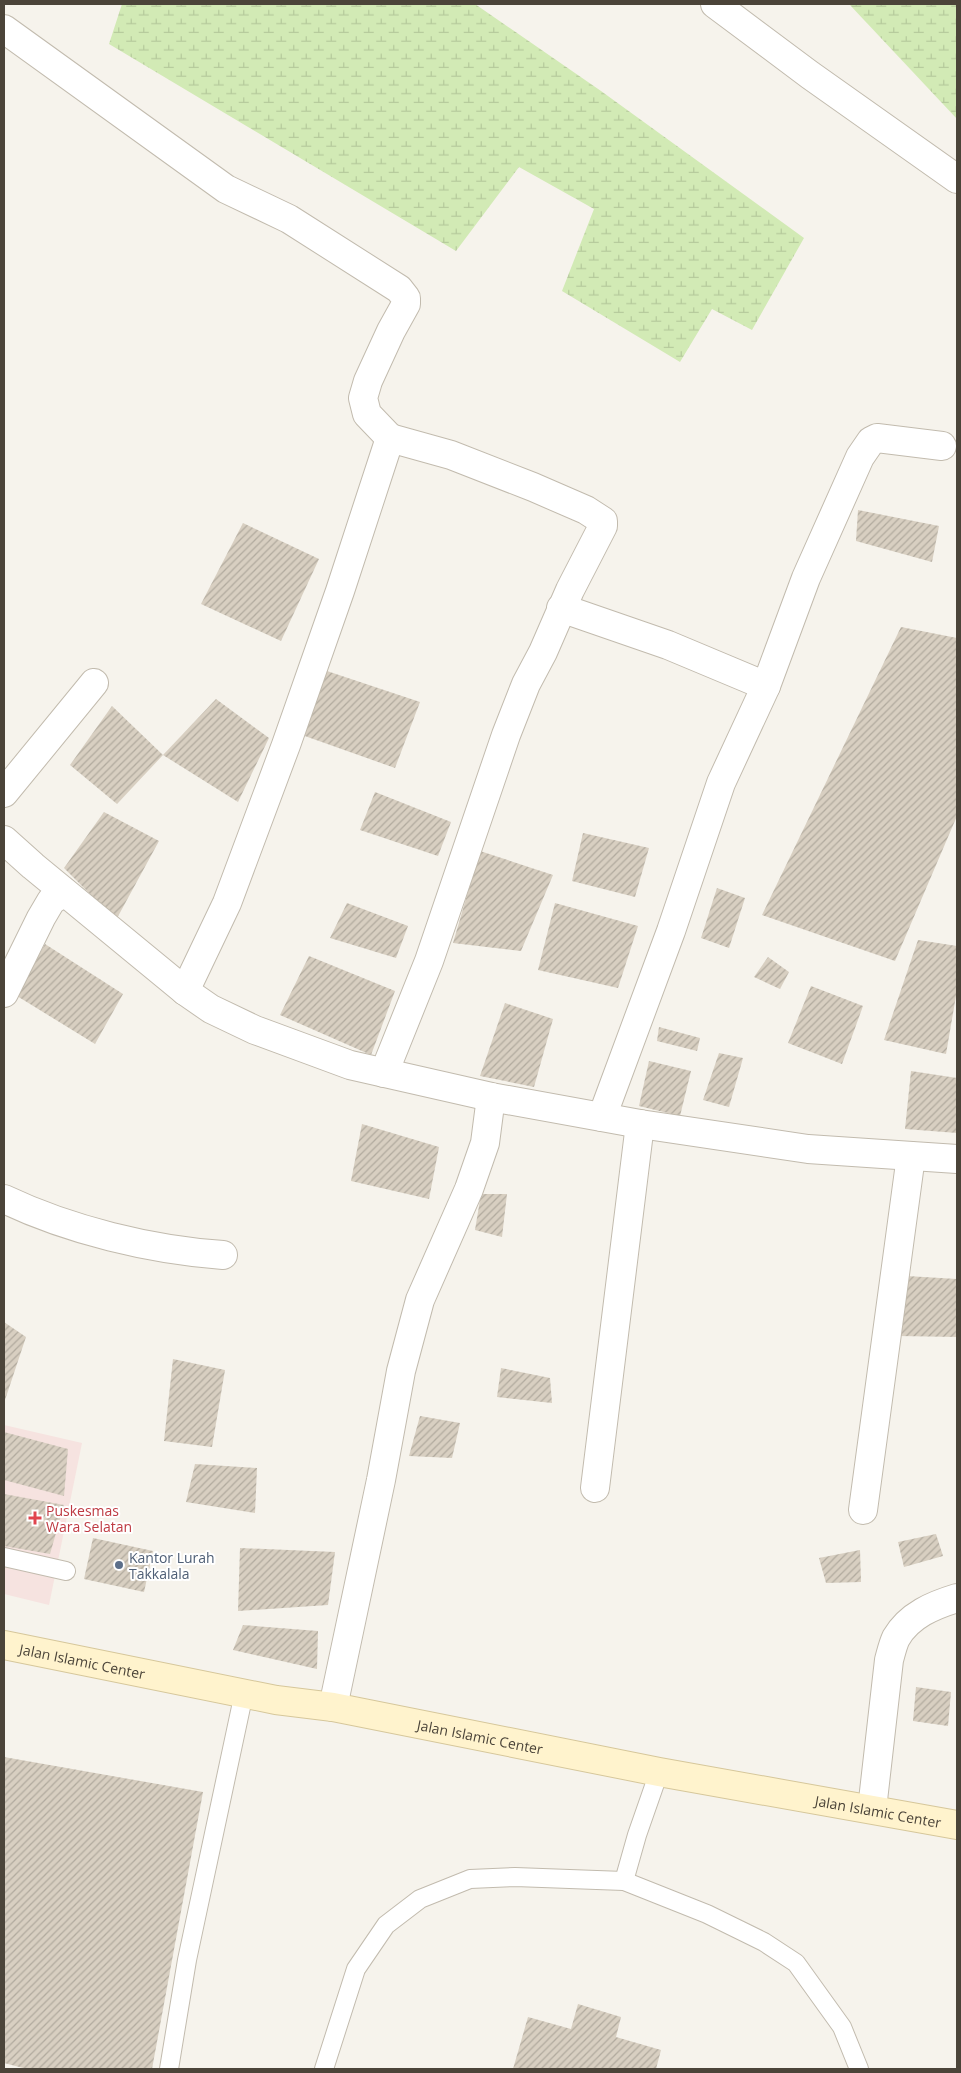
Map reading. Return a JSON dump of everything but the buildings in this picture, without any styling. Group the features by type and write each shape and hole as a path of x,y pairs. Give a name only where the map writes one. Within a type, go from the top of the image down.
{"street":[{"path":"715,4 810,75 957,179"},
{"path":"4,29 226,189 289,219 399,289 406,298 406,304 368,380 363,398 367,414 390,438 451,455 533,487 603,519 603,526 561,608 526,684 506,735 429,961 384,1073"},
{"path":"186,991 227,903 286,745 340,591 390,438"},
{"path":"602,1117 671,931 721,783 766,686 806,578 866,446 877,438 942,446"},
{"path":"561,608 668,645 766,686"},
{"path":"4,793 94,684"},
{"path":"4,840 64,892 211,1010 256,1030 350,1064 491,1097 640,1124 808,1148 957,1159"},
{"path":"4,993 51,901 64,892"},
{"path":"333,1707 404,1362 420,1300 469,1190 484,1143 491,1097"},
{"path":"596,1488 640,1124"},
{"path":"863,1510 911,1156"},
{"path":"4,1199 26,1209 87,1230 194,1253 223,1255"},
{"path":"872,1809 889,1660 896,1638 909,1622 923,1611 957,1598"},
{"name":"Jalan Islamic Center","path":"4,1645 276,1700 333,1707 659,1772 957,1825"}],"lane":[{"path":"4,1557 66,1571"},
{"path":"169,2069 187,1960 244,1693"},
{"path":"624,1881 637,1835 659,1772"},
{"path":"324,2069 356,1969 386,1925 420,1899 470,1880 515,1877 624,1881 707,1914 764,1942 796,1963 842,2027 859,2069"}],"shaded area":[{"name":"Puskesmas Wara Selatan","path":"4,1425 82,1443 49,1605 4,1594"}],"green space":[{"path":"122,4 475,4 601,91 804,238 752,330 712,309 680,362 562,291 594,209 519,167 456,251 109,44"},
{"path":"849,4 957,4 957,119"}],"place":[{"name":"Puskesmas Wara Selatan","path":"35,1518"},
{"name":"Kantor Lurah Takkalala","path":"119,1565"}]}
